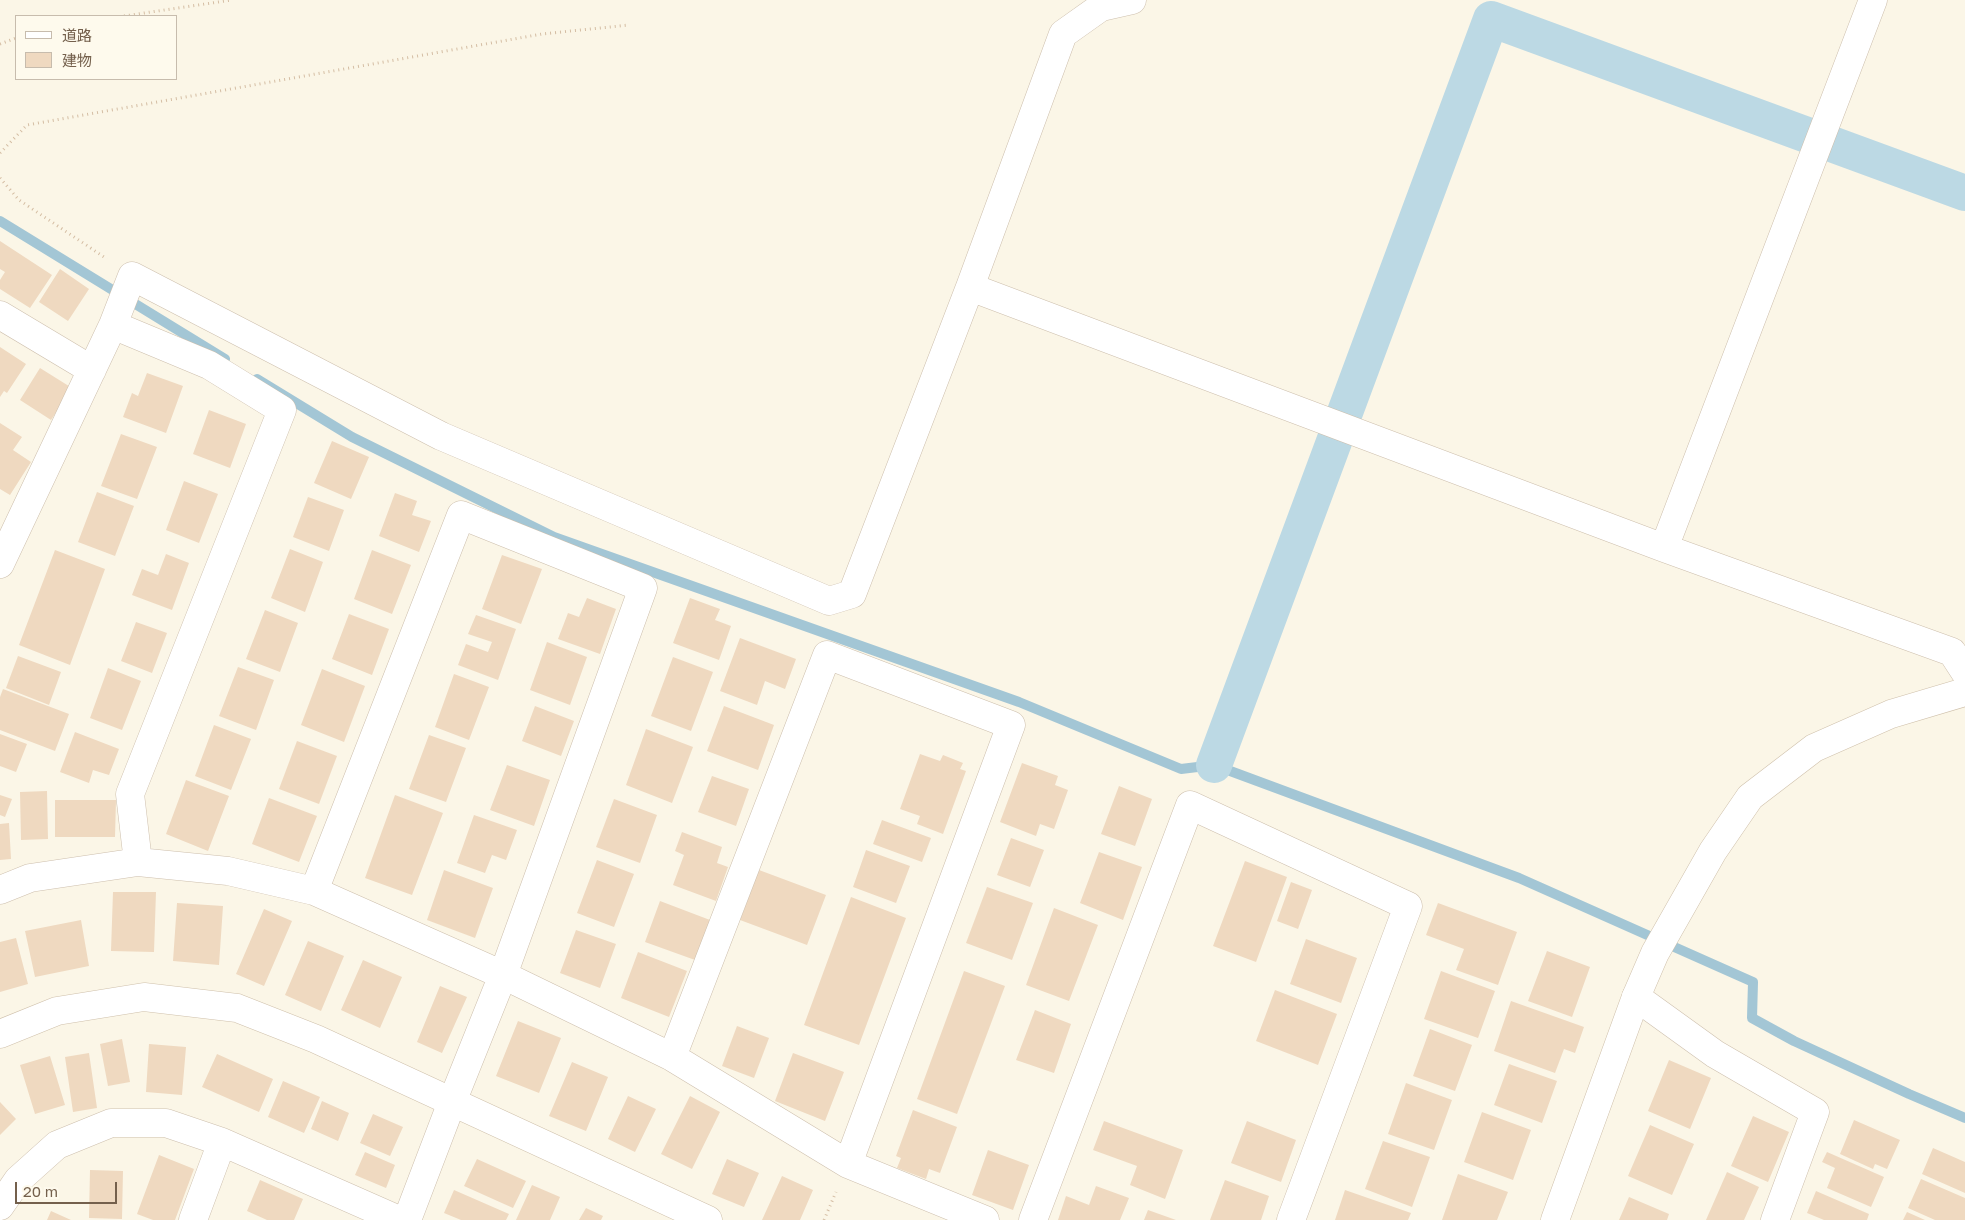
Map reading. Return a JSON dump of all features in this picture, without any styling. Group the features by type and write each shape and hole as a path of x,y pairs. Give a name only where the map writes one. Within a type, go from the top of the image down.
{"street":[{"path":"0,564 113,325 132,276 441,436 829,600 852,594 970,287 1063,34 1100,7 1132,0"},
{"path":"1664,548 1873,0"},
{"path":"970,287 1664,548 1952,652 1965,672"},
{"path":"0,315 92,370"},
{"path":"113,325 209,365 282,410 130,794 138,862"},
{"path":"314,891 461,515 643,588 503,975 407,1220"},
{"path":"672,1057 827,655 1011,725 848,1164"},
{"path":"1555,1220 1636,997 1655,953 1713,851 1750,796 1814,748 1891,714 1965,692"},
{"path":"1033,1220 1190,805 1408,906 1291,1220"},
{"path":"0,890 30,878 138,862 228,871 314,891 503,975 672,1057 848,1164 985,1220"},
{"path":"0,1034 57,1011 144,997 237,1008 316,1039 708,1220"},
{"path":"1636,997 1715,1054 1815,1112 1775,1220"},
{"path":"0,1206 18,1180 57,1145 110,1123 166,1123 222,1142 400,1220"},
{"path":"193,1220 222,1142"}],"path":[{"path":"131,15 232,0"},
{"path":"0,154 27,126 542,34 629,26"},
{"path":"0,44 15,38"},
{"path":"0,178 19,200 132,276"}],"building":[{"path":"0,241 52,275 30,308 0,289 0,280 5,272 0,269"},
{"path":"60,269 89,289 68,321 39,302"},
{"path":"0,347 26,364 7,393 4,391 0,397"},
{"path":"40,368 72,388 51,420 20,400"},
{"path":"147,373 183,386 166,433 123,417 132,393 138,396"},
{"path":"209,410 246,424 230,468 193,454"},
{"path":"0,423 22,437 13,450 31,462 10,495 0,489"},
{"path":"121,434 157,447 137,499 101,486"},
{"path":"332,441 369,457 351,499 314,483"},
{"path":"184,481 218,494 199,543 166,530"},
{"path":"97,492 134,506 115,556 78,542"},
{"path":"395,493 417,501 412,515 431,521 419,552 379,536"},
{"path":"308,497 344,510 329,551 293,537"},
{"path":"290,549 323,562 305,612 271,598"},
{"path":"55,550 105,569 70,665 19,645"},
{"path":"372,550 411,565 392,614 354,599"},
{"path":"166,554 189,563 172,610 132,595 142,569 158,575"},
{"path":"502,555 542,569 521,624 482,609"},
{"path":"587,598 616,609 600,654 558,639 568,613 579,617"},
{"path":"690,598 720,609 715,620 731,626 719,660 673,643"},
{"path":"265,610 298,623 280,672 246,659"},
{"path":"349,614 389,629 372,675 332,659"},
{"path":"476,615 516,629 498,680 458,665 466,644 488,652 492,642 468,634"},
{"path":"136,622 167,633 152,673 121,661"},
{"path":"740,638 796,659 785,689 765,681 757,705 720,691"},
{"path":"547,642 587,657 570,705 530,690"},
{"path":"18,656 61,672 49,705 6,688"},
{"path":"673,657 713,672 691,731 651,716"},
{"path":"238,667 274,680 256,730 219,716"},
{"path":"108,668 141,681 122,730 90,718"},
{"path":"322,669 365,686 344,742 301,725"},
{"path":"454,674 489,687 469,740 435,727"},
{"path":"3,689 69,714 55,751 0,730 0,697"},
{"path":"535,706 574,721 561,756 522,741"},
{"path":"724,706 774,725 758,770 707,751"},
{"path":"214,725 251,739 231,790 195,776"},
{"path":"646,729 693,747 672,803 626,785"},
{"path":"75,732 119,749 109,775 93,770 89,783 60,772"},
{"path":"0,734 27,744 16,772 0,766"},
{"path":"429,735 466,748 446,802 409,789"},
{"path":"297,741 337,756 319,804 279,789"},
{"path":"920,754 940,761 943,755 963,763 960,769 966,771 943,834 917,824 920,816 900,809"},
{"path":"1022,763 1058,776 1055,785 1068,790 1054,829 1040,824 1036,836 1000,822"},
{"path":"507,765 550,780 534,826 490,810"},
{"path":"712,776 749,789 736,826 698,812"},
{"path":"186,780 229,796 208,851 166,834"},
{"path":"1119,786 1152,799 1135,846 1101,834"},
{"path":"47,791 48,839 21,840 20,792"},
{"path":"0,795 12,799 5,817 0,815"},
{"path":"395,795 443,813 412,895 365,878"},
{"path":"269,798 317,816 299,862 252,844"},
{"path":"614,799 657,815 640,863 596,847"},
{"path":"55,800 116,800 115,837 55,837"},
{"path":"474,815 517,830 506,860 492,855 485,873 457,863"},
{"path":"882,820 931,838 922,862 873,844"},
{"path":"9,823 11,859 0,860 0,824"},
{"path":"682,832 722,847 717,863 728,867 716,901 673,885 684,855 675,851"},
{"path":"1011,838 1044,850 1030,887 997,875"},
{"path":"866,850 910,866 896,903 853,887"},
{"path":"1099,852 1142,867 1123,920 1080,903"},
{"path":"597,860 634,874 614,927 577,913"},
{"path":"1245,861 1287,877 1256,962 1213,946"},
{"path":"444,870 493,888 475,938 427,920"},
{"path":"759,870 826,895 807,945 740,920"},
{"path":"1291,882 1312,890 1298,929 1277,921"},
{"path":"987,887 1033,903 1012,960 966,943"},
{"path":"113,892 156,892 154,952 111,951"},
{"path":"851,897 906,918 859,1045 804,1025"},
{"path":"660,901 710,920 695,960 645,942"},
{"path":"177,903 223,906 219,965 173,961"},
{"path":"1438,903 1517,932 1498,985 1456,970 1464,949 1426,935"},
{"path":"1054,908 1098,925 1069,1001 1026,985"},
{"path":"264,909 292,921 264,986 236,974"},
{"path":"81,920 89,966 35,977 25,931"},
{"path":"576,930 616,944 600,988 560,973"},
{"path":"16,938 28,984 0,992 0,942"},
{"path":"1306,939 1357,958 1341,1003 1290,984"},
{"path":"308,941 344,956 321,1011 285,995"},
{"path":"1547,951 1590,967 1572,1017 1528,1001"},
{"path":"638,952 687,971 669,1017 621,998"},
{"path":"363,960 402,977 380,1028 341,1010"},
{"path":"964,971 1005,986 957,1114 917,1099"},
{"path":"1441,971 1495,991 1478,1038 1424,1019"},
{"path":"440,986 467,997 442,1053 417,1042"},
{"path":"1275,990 1337,1014 1318,1065 1256,1041"},
{"path":"1511,1001 1584,1027 1575,1053 1564,1049 1555,1073 1494,1051"},
{"path":"1035,1010 1071,1024 1054,1073 1016,1060"},
{"path":"518,1021 561,1038 539,1093 496,1076"},
{"path":"737,1026 769,1038 754,1078 722,1066"},
{"path":"1430,1029 1472,1045 1455,1091 1413,1076"},
{"path":"122,1039 130,1082 108,1086 100,1044"},
{"path":"149,1044 186,1047 182,1095 146,1092"},
{"path":"89,1053 97,1108 73,1112 65,1057"},
{"path":"793,1053 844,1072 825,1121 775,1101"},
{"path":"217,1054 273,1079 259,1112 202,1087"},
{"path":"50,1056 65,1105 35,1114 20,1065"},
{"path":"1669,1060 1711,1078 1690,1129 1648,1111"},
{"path":"572,1062 608,1077 586,1131 549,1116"},
{"path":"1509,1064 1557,1081 1542,1123 1494,1105"},
{"path":"283,1081 320,1097 304,1133 268,1117"},
{"path":"1406,1083 1452,1100 1434,1150 1388,1134"},
{"path":"628,1096 656,1109 635,1152 608,1139"},
{"path":"690,1096 720,1112 692,1169 661,1154"},
{"path":"322,1101 349,1113 338,1141 311,1129"},
{"path":"0,1102 16,1119 0,1135"},
{"path":"913,1110 957,1127 940,1173 929,1169 926,1179 897,1168 901,1158 896,1156"},
{"path":"1482,1112 1531,1130 1513,1180 1464,1162"},
{"path":"373,1114 403,1127 390,1156 360,1143"},
{"path":"1753,1116 1789,1132 1768,1182 1731,1166"},
{"path":"1854,1120 1900,1140 1887,1169 1875,1164 1873,1169 1840,1154"},
{"path":"1104,1121 1183,1150 1165,1199 1130,1185 1137,1166 1093,1150"},
{"path":"1247,1121 1296,1140 1281,1182 1231,1163"},
{"path":"1650,1125 1694,1144 1672,1195 1628,1176"},
{"path":"1383,1141 1430,1157 1412,1207 1365,1189"},
{"path":"1933,1148 1965,1162 1965,1193 1922,1174"},
{"path":"988,1150 1029,1165 1013,1210 972,1195"},
{"path":"365,1152 395,1165 386,1188 355,1175"},
{"path":"1827,1152 1884,1177 1871,1207 1827,1188 1835,1168 1822,1162"},
{"path":"159,1155 194,1169 175,1220 153,1220 137,1214"},
{"path":"477,1159 526,1181 513,1208 464,1186"},
{"path":"727,1159 759,1173 744,1207 712,1194"},
{"path":"90,1170 123,1171 122,1219 89,1218"},
{"path":"1727,1172 1759,1187 1744,1220 1706,1220"},
{"path":"1458,1174 1508,1192 1497,1220 1442,1220"},
{"path":"782,1176 813,1190 800,1220 762,1220"},
{"path":"1921,1179 1965,1198 1965,1220 1935,1220 1908,1208"},
{"path":"260,1180 303,1199 294,1220 267,1220 247,1211"},
{"path":"1225,1180 1269,1196 1261,1220 1210,1220"},
{"path":"532,1185 560,1197 550,1220 516,1220"},
{"path":"1096,1186 1129,1198 1120,1220 1058,1220 1066,1196 1089,1205"},
{"path":"454,1190 509,1214 506,1220 461,1220 444,1213"},
{"path":"1345,1190 1411,1213 1408,1220 1335,1220"},
{"path":"1816,1191 1869,1214 1867,1220 1824,1220 1807,1213"},
{"path":"1629,1197 1669,1214 1667,1220 1619,1220"},
{"path":"586,1208 603,1216 601,1220 579,1220"},
{"path":"1148,1210 1176,1220 1144,1220"},
{"path":"51,1211 71,1220 47,1220"},
{"path":"1907,1212 1925,1220 1903,1220"}],"waterway":[{"path":"1214,765 1491,19 1965,193"},
{"path":"0,221 225,359"},
{"path":"257,379 352,437 554,537 1019,702 1181,769 1214,765 1519,878 1753,982 1752,1018 1794,1041 1965,1118"}]}
